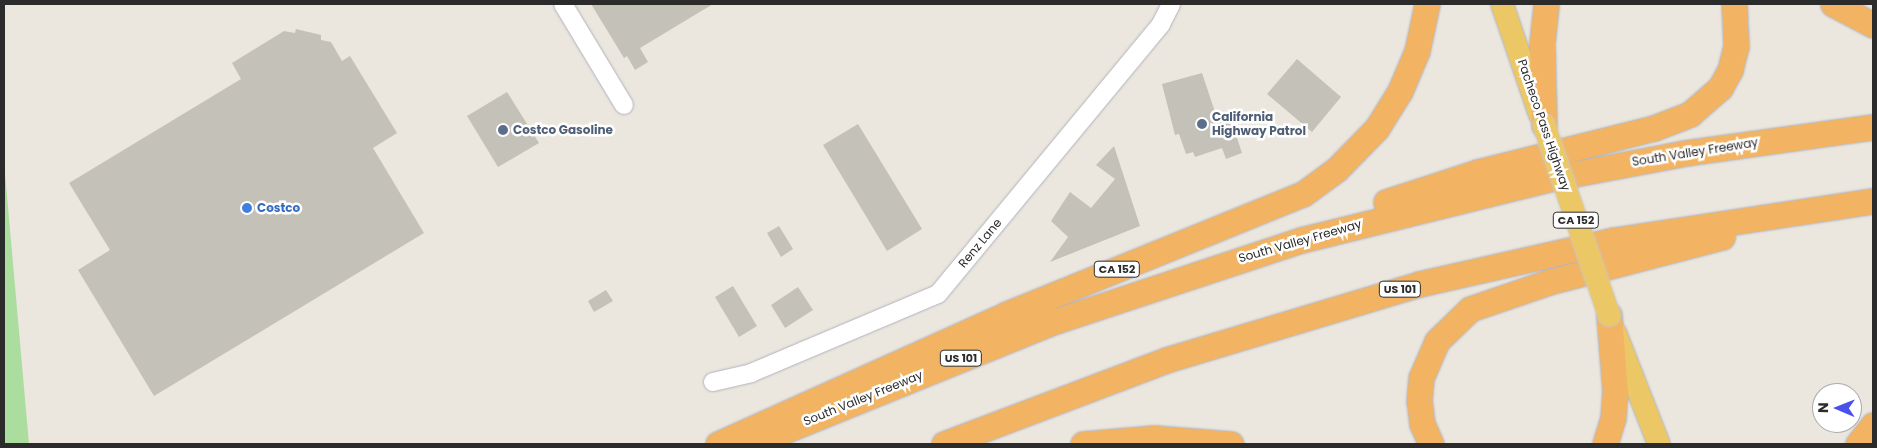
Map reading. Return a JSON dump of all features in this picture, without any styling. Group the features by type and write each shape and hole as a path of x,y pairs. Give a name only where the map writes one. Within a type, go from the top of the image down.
{"highway":[{"name":"CA 152","path":"718,444 1006,314 1304,194 1338,169 1378,128 1400,91 1417,51 1427,4"},
{"name":"Pacheco Pass Highway","path":"1502,4 1635,388 1659,444"},
{"path":"1544,126 1542,43 1546,4"},
{"path":"1174,280 1440,184 1527,158 1654,128 1690,114 1720,88 1730,70 1736,46 1734,4"},
{"path":"1833,4 1873,26"},
{"name":"South Valley Freeway","path":"752,444 996,344 1174,280 1365,222 1510,187 1685,153 1873,127"},
{"name":"US 101","path":"944,444 1166,360 1419,284 1650,234 1873,201"},
{"path":"1431,444 1422,424 1418,401 1421,378 1437,341 1470,310 1549,282 1652,253 1873,207"},
{"path":"1604,444 1613,418 1615,392 1609,315"},
{"path":"1858,444 1873,426"},
{"path":"1083,444 1154,438 1231,444"}],"street":[{"path":"563,4 624,105"},
{"name":"Renz Lane","path":"713,382 752,373 938,294 1161,24 1171,4"}],"green space":[{"path":"4,162 29,444 4,444"}],"building":[{"path":"591,4 713,4 640,48 648,62 635,70 627,56 624,58"},
{"name":"Costco","path":"296,29 321,35 321,40 331,42 342,61 350,56 397,133 373,148 424,233 154,396 78,270 110,250 69,183 241,79 232,63 284,31 295,33"},
{"path":"1297,59 1341,97 1312,132 1267,94"},
{"name":"California Highway Patrol","path":"1202,73 1216,115 1228,111 1242,153 1226,159 1222,148 1195,157 1193,152 1186,154 1179,134 1175,135 1162,84"},
{"name":"Costco Gasoline","path":"507,92 539,143 498,167 467,116"},
{"path":"858,124 922,229 887,251 823,145"},
{"path":"1114,146 1140,226 1050,262 1068,237 1051,221 1070,192 1091,208 1115,179 1096,165"},
{"path":"779,226 793,249 781,257 767,233"},
{"path":"733,286 757,326 739,337 715,297"},
{"path":"798,287 813,310 785,328 771,305"},
{"path":"606,290 613,301 594,312 588,301"}],"place":[{"name":"California Highway Patrol","path":"1202,124"},
{"name":"Costco Gasoline","path":"503,130"},
{"name":"Costco","path":"247,208"}]}
